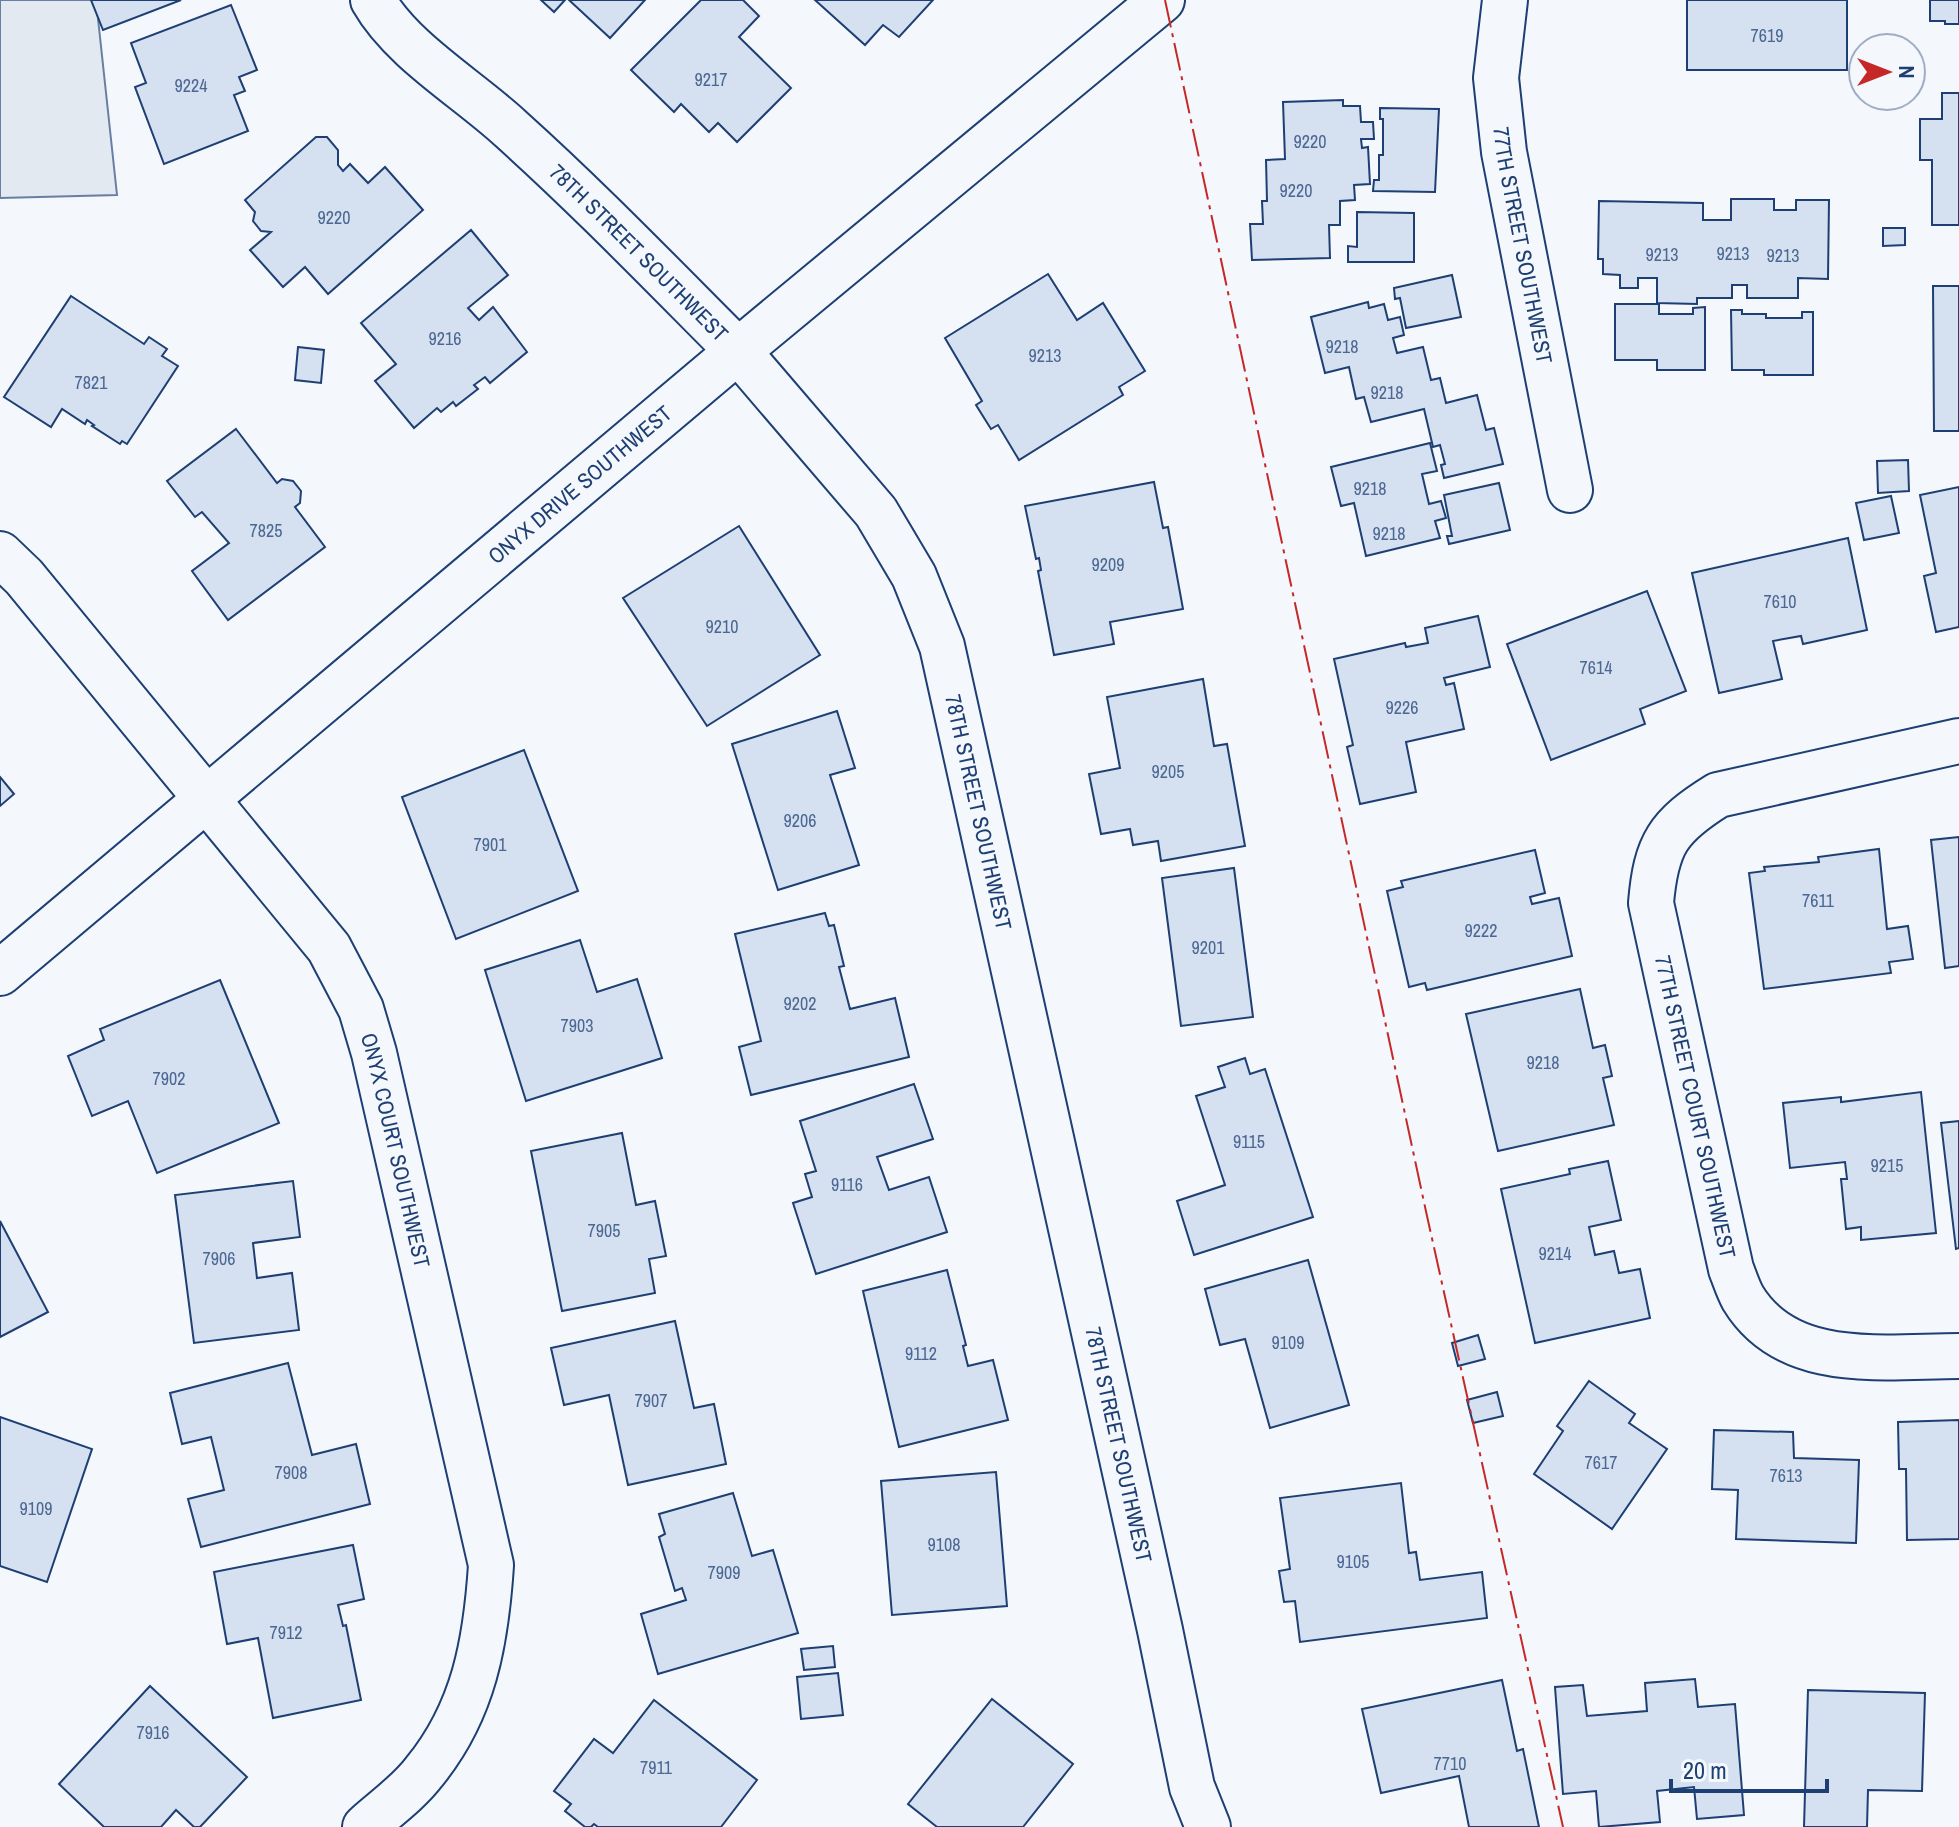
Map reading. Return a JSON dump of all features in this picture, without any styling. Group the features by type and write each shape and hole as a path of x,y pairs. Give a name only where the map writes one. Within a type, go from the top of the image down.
{"street":[{"name":"78TH STREET SOUTHWEST","path":"373,0 407,42 500,118 573,185 738,351 876,512 914,576 942,646 1192,1787 1208,1827"},
{"name":"ONYX DRIVE SOUTHWEST","path":"0,973 738,351 1162,0"},
{"name":"77TH STREET SOUTHWEST","path":"1505,0 1496,78 1504,152 1570,490"},
{"name":"ONYX COURT SOUTHWEST","path":"0,554 24,577 329,948 361,1009 491,1565 481,1655 468,1697 447,1739 423,1774 365,1827"},
{"name":"77TH STREET COURT SOUTHWEST","path":"1959,741 1718,795 1687,814 1665,842 1654,867 1651,903 1731,1269 1744,1298 1764,1322 1788,1341 1827,1355 1959,1356"}],"shaded area":[{"path":"0,0 96,0 117,195 0,198"}],"building":[{"path":"91,0 181,0 103,30"},
{"path":"541,0 565,0 554,12"},
{"path":"569,0 645,0 610,38"},
{"path":"701,0 743,0 759,16 739,37 791,88 737,142 718,123 709,132 681,104 674,112 631,70"},
{"path":"815,0 933,0 899,37 883,25 865,45"},
{"path":"1687,0 1847,0 1847,70 1687,70"},
{"path":"1930,0 1959,0 1959,24 1930,21"},
{"path":"231,5 257,70 239,77 245,91 234,95 248,131 164,164 135,87 146,83 131,43"},
{"path":"1942,93 1959,93 1959,225 1932,225 1932,160 1920,160 1920,119 1942,119"},
{"path":"1343,100 1343,106 1360,106 1361,122 1373,122 1374,139 1361,139 1362,148 1368,147 1370,184 1354,185 1355,200 1340,201 1340,225 1329,225 1330,258 1252,260 1250,224 1263,224 1262,201 1267,201 1266,160 1285,159 1283,102"},
{"path":"1380,108 1439,109 1435,192 1373,191 1374,180 1379,180 1379,155 1383,155"},
{"path":"316,137 327,137 338,150 338,165 343,171 350,164 368,183 385,167 423,210 328,294 305,267 283,287 250,250 271,232 261,231 253,221 255,212 245,200"},
{"path":"1731,199 1774,199 1774,210 1796,210 1796,200 1829,200 1828,279 1798,278 1798,298 1747,298 1747,285 1732,285 1732,298 1697,298 1697,304 1657,303 1657,278 1638,278 1638,288 1620,288 1620,275 1603,274 1603,259 1598,259 1599,201 1703,203 1703,220 1731,220"},
{"path":"1357,212 1414,213 1414,262 1348,262 1348,246 1357,247"},
{"path":"1883,228 1905,228 1905,245 1883,246"},
{"path":"471,230 508,275 468,308 479,320 493,307 527,352 490,383 485,377 474,385 478,389 456,406 453,402 441,412 437,408 414,428 375,381 396,364 361,323"},
{"path":"1048,274 1077,320 1103,303 1145,371 1119,387 1123,395 1019,460 998,425 991,429 976,405 982,401 945,338"},
{"path":"1452,275 1461,317 1406,328 1400,298 1395,299 1394,288"},
{"path":"1933,286 1959,286 1959,431 1934,431"},
{"path":"71,296 144,344 149,337 167,349 162,356 178,366 127,444 122,441 120,444 87,420 85,424 62,409 51,427 4,397"},
{"path":"1368,302 1369,308 1384,304 1388,320 1400,317 1404,335 1393,338 1397,353 1423,347 1431,380 1440,378 1446,403 1477,395 1486,430 1494,428 1503,464 1444,478 1441,465 1445,464 1440,445 1433,447 1424,409 1371,422 1364,397 1356,399 1349,367 1325,373 1311,317"},
{"path":"1615,304 1659,304 1659,314 1693,314 1693,308 1705,307 1705,370 1657,370 1657,360 1615,360"},
{"path":"1731,310 1742,310 1742,314 1766,314 1766,318 1802,318 1802,312 1813,312 1813,375 1764,375 1764,370 1732,370"},
{"path":"298,347 324,350 321,383 295,380"},
{"path":"236,429 277,483 282,479 293,481 301,491 300,503 295,507 325,547 228,620 192,571 229,543 202,512 195,517 167,481"},
{"path":"1430,443 1437,471 1422,474 1429,504 1441,501 1446,518 1435,521 1440,538 1366,556 1354,503 1341,506 1331,467"},
{"path":"1908,460 1909,491 1878,493 1877,461"},
{"path":"1154,482 1163,528 1168,527 1183,609 1110,622 1114,644 1054,655 1038,571 1041,570 1039,558 1036,559 1025,506"},
{"path":"1499,483 1510,530 1449,544 1447,536 1452,536 1444,495"},
{"path":"1959,487 1959,627 1936,632 1924,576 1936,573 1920,495"},
{"path":"1891,496 1899,533 1864,540 1856,503"},
{"path":"739,526 820,655 707,726 623,598"},
{"path":"1848,538 1867,630 1803,644 1801,636 1773,641 1782,679 1719,693 1692,573"},
{"path":"1647,591 1686,691 1640,709 1645,724 1551,760 1507,644"},
{"path":"1478,616 1490,667 1444,678 1446,685 1454,683 1464,729 1406,742 1416,792 1360,804 1347,747 1353,745 1334,659 1405,643 1406,647 1428,643 1425,628"},
{"path":"1203,679 1214,746 1227,744 1245,846 1161,861 1158,841 1133,845 1130,829 1101,834 1089,774 1120,768 1107,697"},
{"path":"837,711 855,768 830,775 859,865 778,890 732,744"},
{"path":"524,750 578,891 456,939 402,797"},
{"path":"0,777 14,794 0,806"},
{"path":"1959,837 1959,966 1945,968 1931,840"},
{"path":"1879,849 1887,929 1908,926 1913,959 1889,962 1891,973 1764,989 1749,873 1765,871 1764,867 1819,862 1818,857"},
{"path":"1535,850 1545,893 1530,897 1532,904 1559,898 1572,956 1427,990 1425,983 1409,987 1387,891 1403,887 1401,881"},
{"path":"1234,868 1253,1017 1181,1026 1162,878"},
{"path":"825,913 829,926 834,925 844,966 839,967 850,1009 895,998 909,1057 751,1095 739,1047 761,1041 735,934"},
{"path":"580,940 597,992 637,979 662,1058 526,1101 485,970"},
{"path":"220,980 279,1123 157,1173 128,1101 92,1116 68,1056 104,1040 100,1029"},
{"path":"1580,989 1593,1048 1605,1045 1612,1076 1603,1078 1614,1125 1498,1151 1466,1014"},
{"path":"1245,1058 1250,1074 1265,1069 1313,1217 1194,1255 1177,1201 1225,1185 1196,1096 1225,1087 1218,1067"},
{"path":"914,1084 933,1139 877,1157 889,1190 929,1177 947,1232 816,1274 793,1203 812,1197 805,1174 816,1171 800,1121"},
{"path":"1921,1092 1936,1233 1861,1240 1861,1227 1846,1229 1841,1179 1847,1179 1845,1162 1790,1168 1783,1103 1841,1097 1841,1102"},
{"path":"1959,1121 1959,1248 1956,1249 1941,1123"},
{"path":"622,1133 636,1205 655,1201 666,1256 649,1259 655,1293 562,1311 531,1151"},
{"path":"1608,1161 1621,1220 1589,1227 1595,1255 1614,1251 1619,1273 1640,1269 1650,1318 1535,1343 1501,1189 1570,1174 1569,1169"},
{"path":"293,1181 300,1237 253,1243 257,1278 292,1273 299,1330 194,1343 175,1195"},
{"path":"0,1221 48,1312 0,1337"},
{"path":"1308,1260 1349,1405 1270,1428 1245,1339 1220,1345 1205,1289"},
{"path":"947,1270 966,1345 963,1346 968,1366 993,1360 1008,1420 899,1447 863,1291"},
{"path":"675,1321 694,1408 714,1404 726,1464 628,1485 609,1395 564,1405 551,1348"},
{"path":"1478,1335 1485,1359 1458,1366 1452,1343"},
{"path":"288,1363 312,1455 356,1444 370,1504 201,1547 188,1499 224,1490 211,1437 182,1444 170,1393"},
{"path":"1589,1381 1635,1414 1629,1423 1667,1449 1612,1529 1534,1474 1563,1431 1557,1426"},
{"path":"1497,1392 1503,1416 1473,1423 1467,1400"},
{"path":"0,1417 92,1449 47,1582 0,1566"},
{"path":"1959,1420 1959,1539 1907,1540 1906,1469 1899,1469 1898,1422"},
{"path":"1714,1430 1793,1432 1794,1458 1859,1460 1856,1543 1736,1539 1738,1490 1712,1489"},
{"path":"996,1472 1007,1606 892,1615 881,1481"},
{"path":"1401,1483 1409,1553 1416,1552 1420,1580 1482,1572 1487,1618 1300,1642 1295,1601 1284,1602 1279,1571 1290,1569 1280,1498"},
{"path":"733,1493 752,1556 773,1550 798,1633 658,1674 641,1614 686,1600 682,1588 675,1591 659,1537 665,1534 659,1514"},
{"path":"353,1545 364,1599 338,1605 343,1626 346,1625 361,1700 273,1718 258,1638 227,1644 214,1572"},
{"path":"833,1646 835,1667 804,1670 801,1649"},
{"path":"838,1673 843,1715 801,1719 797,1677"},
{"path":"1695,1679 1698,1707 1735,1704 1744,1815 1697,1819 1694,1787 1657,1791 1660,1822 1599,1827 1596,1791 1563,1794 1555,1687 1583,1685 1587,1716 1647,1711 1645,1683"},
{"path":"1502,1680 1517,1751 1523,1749 1539,1827 1469,1827 1459,1776 1381,1793 1362,1709"},
{"path":"150,1686 247,1777 200,1827 194,1827 176,1810 161,1827 104,1827 59,1784"},
{"path":"1808,1690 1925,1693 1922,1791 1868,1790 1867,1827 1804,1827"},
{"path":"992,1699 1073,1764 1023,1827 937,1827 908,1804"},
{"path":"654,1700 757,1780 721,1827 598,1827 594,1824 585,1827 565,1811 571,1804 554,1791 594,1739 613,1753"}],"power":[{"path":"1165,0 1427,1216 1563,1827"}]}
